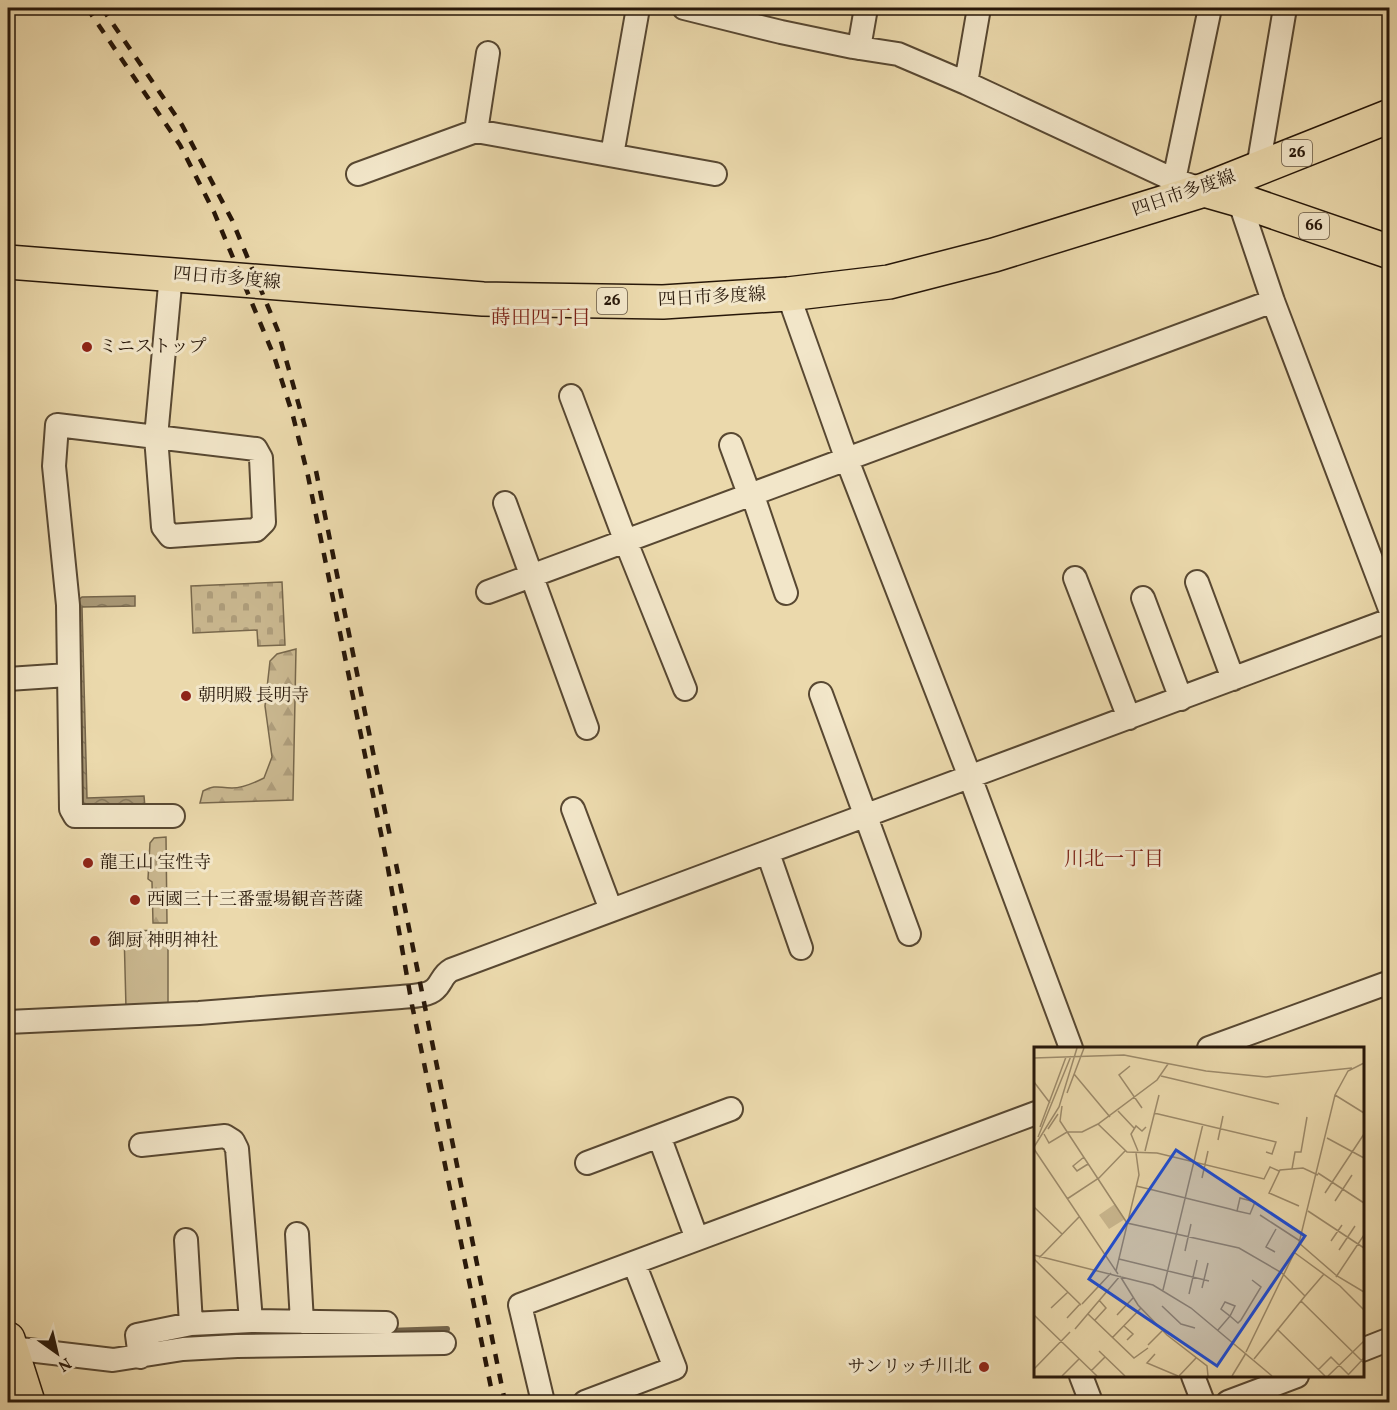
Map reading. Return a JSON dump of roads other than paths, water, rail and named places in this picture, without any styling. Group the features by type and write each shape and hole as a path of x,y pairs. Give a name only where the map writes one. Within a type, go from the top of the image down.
{"main road":[{"name":"四日市多度線","path":"8,262 483,299 663,302 788,294 889,282 994,255 1189,185 1258,168 1389,116"},
{"name":"66","path":"1189,185 1389,252"},
{"path":"9,1344 28,1402"}],"street":[{"path":"612,155 638,8"},
{"path":"684,8 781,33 898,54 1189,185 1210,8"},
{"path":"859,48 866,8"},
{"path":"966,83 979,8"},
{"path":"1258,168 1285,8"},
{"path":"476,131 488,53"},
{"path":"358,174 476,131 715,174"},
{"path":"1239,200 1273,300 1389,609"},
{"path":"171,274 156,436 163,527 170,536 256,530 264,522 261,458 256,449 156,436 57,425 54,466 68,605 71,809 75,816 173,816"},
{"path":"788,294 847,460 970,777 1071,1047"},
{"path":"488,592 1273,300"},
{"path":"571,396 685,689"},
{"path":"731,445 786,593"},
{"path":"505,503 587,728"},
{"path":"1075,578 1129,718"},
{"path":"1197,582 1233,679"},
{"path":"1143,598 1180,699"},
{"path":"8,1023 199,1012 421,994 436,988 446,973 451,970 768,854 1389,620"},
{"path":"8,679 68,675"},
{"path":"821,694 909,934"},
{"path":"573,809 611,910"},
{"path":"768,854 801,948"},
{"path":"1212,1047 1389,982"},
{"path":"587,1163 731,1109"},
{"path":"543,1402 520,1305 1034,1113"},
{"path":"141,1144 225,1136 233,1141 237,1149 251,1321"},
{"path":"659,1136 697,1239"},
{"path":"297,1234 302,1322"},
{"path":"186,1240 191,1324"},
{"path":"585,1402 675,1368 634,1263"},
{"path":"139,1349 137,1335 191,1324 251,1321 274,1334"},
{"path":"274,1334 302,1322 386,1323"},
{"path":"9,1344 113,1360 139,1349 183,1349 274,1334 444,1343"},
{"path":"1364,1349 1389,1340"},
{"path":"1081,1377 1091,1402"},
{"path":"1193,1377 1203,1402"},
{"path":"1228,1402 1294,1377"}],"water":[{"path":"135,596 135,606 82,607 87,798 144,796 145,807 81,809 75,603 82,597"}],"waterway":[{"path":"387,1331 447,1329"},
{"path":"303,1334 329,1333"}],"railway":[{"path":"87,8 180,145 214,212 274,356 293,416 308,476 387,863 412,1005 494,1402"},
{"path":"102,8 182,125 232,220 278,331 305,427"},
{"path":"316,471 391,841"},
{"path":"396,864 505,1402"}],"place":[{"name":"ミニストップ","path":"87,347"},
{"name":"朝明殿 長明寺","path":"186,696"},
{"name":"龍王山 宝性寺","path":"88,863"},
{"name":"西國三十三番霊場観音菩薩","path":"135,900"},
{"name":"御厨 神明神社","path":"95,941"},
{"name":"サンリッチ川北","path":"984,1367"}],"district":[{"name":"蒔田四丁目","path":"541,319"},
{"name":"川北一丁目","path":"1114,860"}]}
